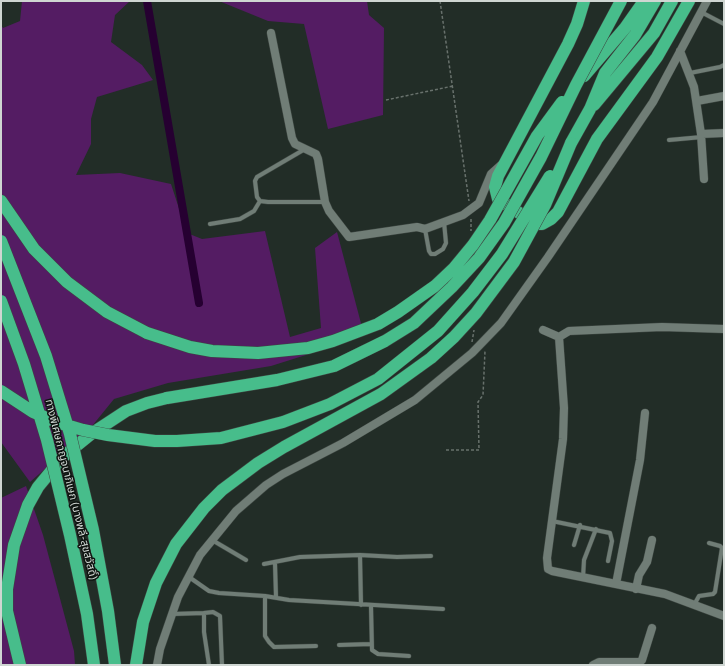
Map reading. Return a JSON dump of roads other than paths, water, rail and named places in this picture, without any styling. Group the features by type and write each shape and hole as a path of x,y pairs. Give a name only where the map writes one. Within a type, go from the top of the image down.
{"highway":[{"path":"584,1 577,24 568,44 506,160 496,182 495,187 498,199 536,224 542,224 551,219 558,212 594,145 611,118 657,57 689,1"},
{"path":"20,665 8,611 8,581 14,545 21,523 35,493 65,455 108,421 147,403 277,380 334,366 385,341 414,323 479,258 500,229 541,157 576,85 621,1"},
{"path":"1,201 20,230 50,266 86,298 128,324 168,341 212,351 258,353 308,348 357,333 384,320 428,290 454,268 473,245 490,220 537,136 576,85 625,28 644,1"},
{"path":"1,391 33,412 83,430 162,441 200,440 252,431 283,422 330,404 378,379 438,331 468,298 502,254 571,143 590,109 605,73 635,35 655,1"},
{"path":"590,109 654,33 672,1"},
{"path":"136,665 143,622 156,583 176,544 204,508 222,490 258,463 284,447 381,394 431,358 454,337 476,313 514,262 544,205 571,143"},
{"name":"ทางพิเศษกาญจนาภิเษก (บางพลี-สุขสวัสดิ์)","path":"1,241 46,356 70,434 93,530 108,611 115,665"},
{"name":"ทางพิเศษกาญจนาภิเษก (บางพลี-สุขสวัสดิ์)","path":"1,301 24,364 47,440 79,578 94,665"}],"street":[{"path":"157,665 160,649 178,598 200,555 236,511 266,485 303,463 343,443 415,400 472,353 500,324 566,231 653,102 707,1"},
{"path":"271,33 292,138 295,144 316,154 325,202 329,211 349,237 416,227 425,229 470,211 479,203 491,174 506,160"},
{"path":"680,51 690,73 696,101 701,136 704,179"},
{"path":"696,101 724,96"},
{"path":"701,136 724,133"},
{"path":"559,337 564,333 577,331 662,327 724,329"},
{"path":"543,330 559,337"},
{"path":"559,337 564,408 563,439 547,558 548,569 583,578 665,594 724,616"},
{"path":"616,584 640,460 645,413"},
{"path":"636,589 639,576 648,562 652,540"},
{"path":"593,665 598,662 640,662 642,660 652,628"}],"lane":[{"path":"701,12 724,24"},
{"path":"690,73 724,65"},
{"path":"669,140 701,136"},
{"path":"260,201 255,188 255,181 257,177 305,149"},
{"path":"260,201 325,202"},
{"path":"210,224 240,219 254,211 260,201"},
{"path":"425,229 429,251 431,254 435,254 443,249 446,243 444,222"},
{"path":"552,521 580,525 612,535 608,561"},
{"path":"574,545 580,525"},
{"path":"583,578 584,560 596,529"},
{"path":"212,540 246,560"},
{"path":"694,605 699,596 713,594 714,592 722,548 709,543"},
{"path":"360,555 361,605"},
{"path":"264,564 300,557 360,555 397,557 431,556"},
{"path":"275,563 276,597"},
{"path":"189,577 209,591 276,597 289,600 371,606 443,609"},
{"path":"265,596 265,636 274,647 316,646"},
{"path":"371,606 372,650 378,654 409,656"},
{"path":"172,614 213,612 220,616 222,665"},
{"path":"204,613 204,632 209,665"},
{"path":"339,645 371,644"}],"waterway":[{"path":"147,1 199,303"}]}
